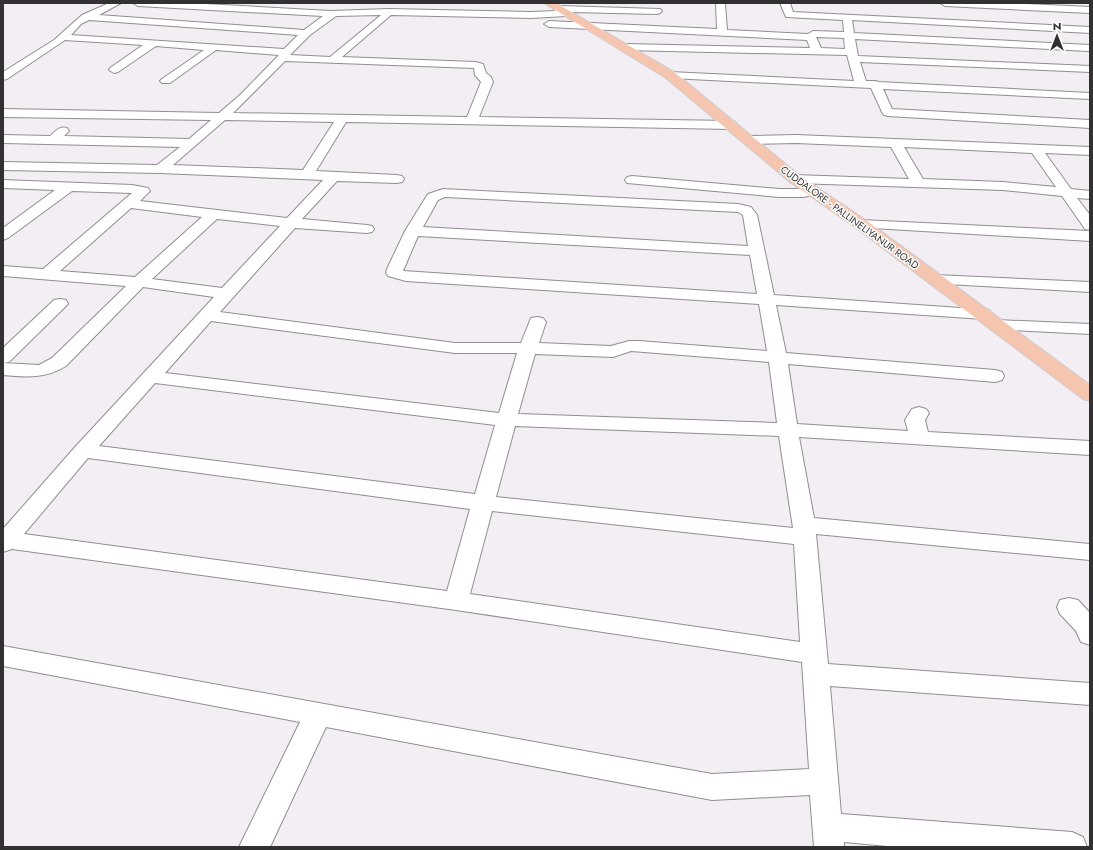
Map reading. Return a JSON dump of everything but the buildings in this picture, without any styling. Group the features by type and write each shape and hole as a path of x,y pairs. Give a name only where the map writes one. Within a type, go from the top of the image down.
{"main road":[{"name":"CUDDALORE - PALLINELIYANUR ROAD","path":"558,8 670,75 795,179 861,224 935,280 1082,383 1090,395"}],"street":[{"path":"3,77 58,42 73,26 85,17 116,3"},
{"path":"138,3 211,5 332,14"},
{"path":"785,3 789,15 1090,30"},
{"path":"945,3 1041,5 1090,10"},
{"path":"720,4 722,33"},
{"path":"114,70 157,38 211,5"},
{"path":"160,169 244,97 306,33 332,14 346,7 389,12 531,15 558,8 656,11"},
{"path":"924,9 925,21"},
{"path":"332,61 348,46 372,29 389,12"},
{"path":"85,17 306,33"},
{"path":"847,17 848,35 852,56 861,84"},
{"path":"549,24 811,37 813,34 848,35 1088,48"},
{"path":"62,37 157,38 214,47 332,61 468,64 479,66 480,73 487,79 487,82 471,121"},
{"path":"811,37 817,52"},
{"path":"166,80 214,47"},
{"path":"624,47 817,52 852,56 1090,69"},
{"path":"670,75 875,84 1090,96"},
{"path":"875,84 888,112 1090,124"},
{"path":"3,112 80,115 731,126"},
{"path":"53,140 80,115"},
{"path":"5,542 83,451 291,223 342,119"},
{"path":"3,139 192,143"},
{"path":"749,140 796,139 1090,151"},
{"path":"895,143 918,183"},
{"path":"1036,149 1090,226"},
{"path":"3,166 220,171 311,184 333,176 397,179"},
{"path":"220,171 223,175 232,178 291,186"},
{"path":"795,179 1003,186 1067,194 1090,195"},
{"path":"632,180 779,193 803,193 813,191"},
{"path":"3,184 132,189 143,191 130,204 47,274"},
{"path":"3,235 68,187"},
{"path":"1072,847 828,837 804,531 778,359 766,300 756,251 750,214 746,210 738,208 601,200 567,200 443,193 433,197 414,230 394,273 398,275 766,300 1090,329"},
{"path":"130,204 291,223 367,229"},
{"path":"3,369 42,372 50,369 59,362 139,282 214,214"},
{"path":"3,223 18,224"},
{"path":"861,224 1090,236"},
{"path":"414,230 756,251"},
{"path":"3,271 139,282 227,294"},
{"path":"935,280 1090,287"},
{"path":"3,358 60,304"},
{"path":"207,315 455,348 528,348 613,352 629,346 639,346 778,359 996,376"},
{"path":"456,601 528,348 537,322"},
{"path":"151,377 508,420 788,430 1090,448"},
{"path":"919,413 915,420 920,438"},
{"path":"83,451 483,503 804,531 1090,552"},
{"path":"5,542 456,601 815,664 1090,694"},
{"path":"1069,607 1088,627 1090,634"},
{"path":"3,656 712,787 824,781"},
{"path":"254,847 318,714"}]}
